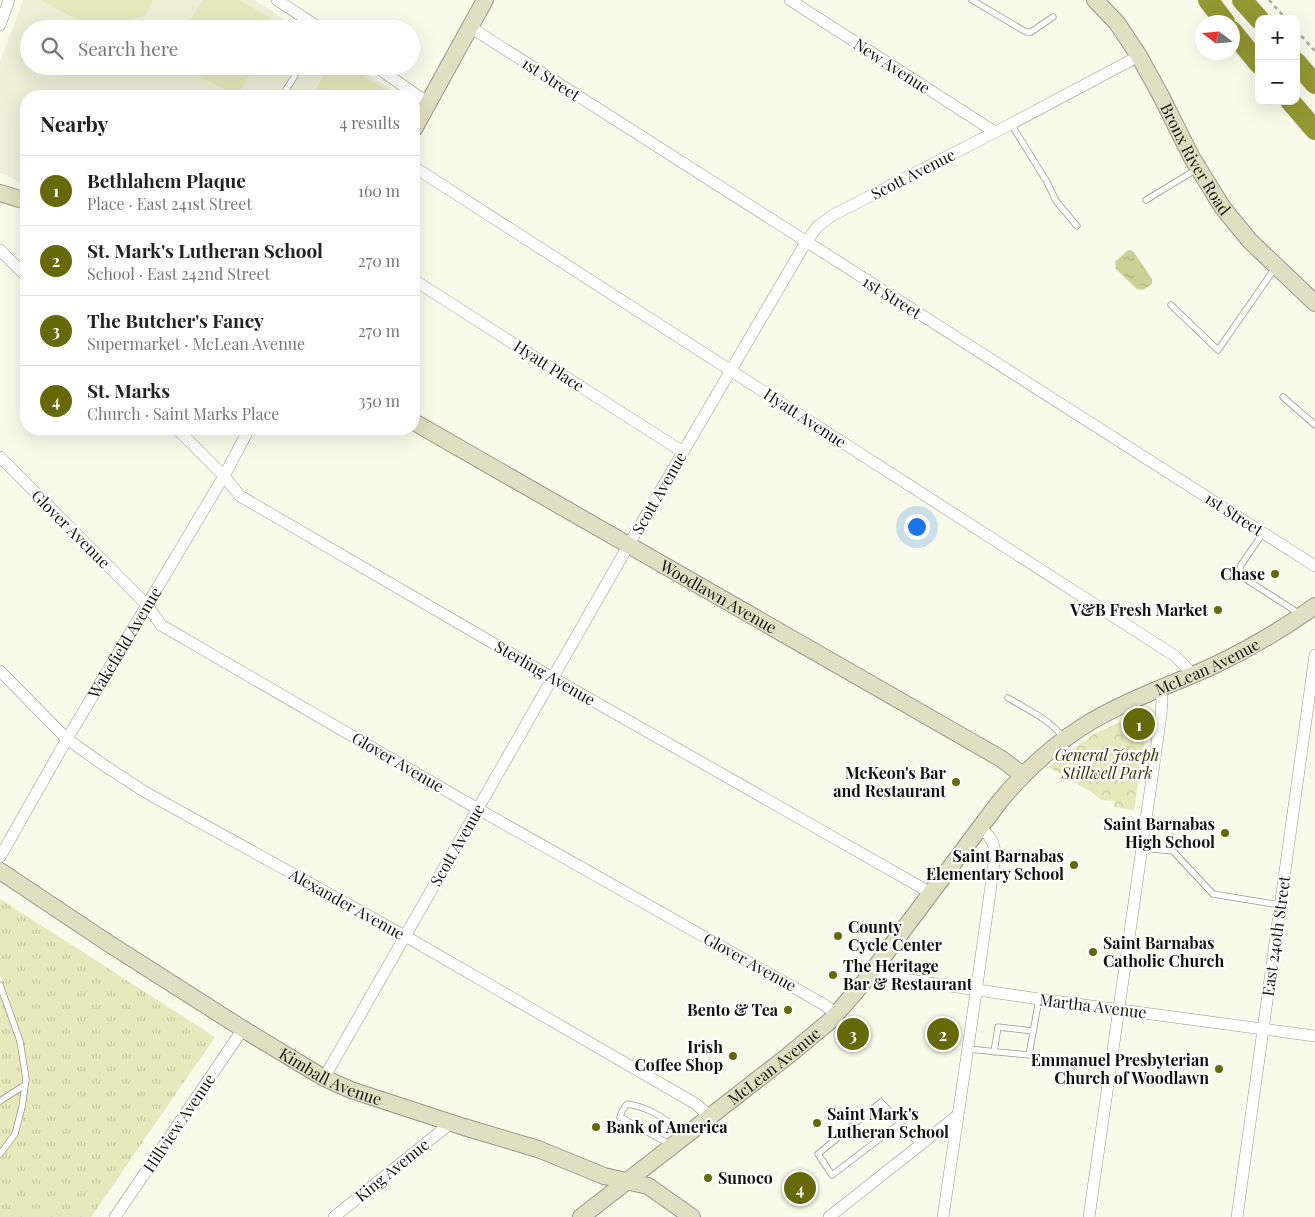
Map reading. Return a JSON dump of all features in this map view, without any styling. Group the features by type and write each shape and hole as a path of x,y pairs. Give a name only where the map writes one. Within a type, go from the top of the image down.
{"highway":[{"path":"1208,0 1220,15"},
{"path":"1242,0 1255,15"},
{"path":"1240,41 1256,60"},
{"path":"1300,67 1315,84"},
{"path":"1293,105 1315,130"}],"street":[{"path":"0,25 9,0"},
{"path":"277,0 307,20"},
{"path":"420,118 485,0"},
{"name":"New Avenue","path":"790,0 995,132"},
{"name":"Bronx River Road","path":"1095,0 1117,23 1139,56 1199,168 1223,208 1250,241 1315,303"},
{"name":"1st Street","path":"470,27 1315,566"},
{"name":"Scott Avenue","path":"324,1078 628,546 817,226 834,215 1012,124 1139,56"},
{"path":"388,75 409,90"},
{"path":"420,97 428,103"},
{"name":"Hyatt Avenue","path":"420,171 1174,656 1186,666 1192,675"},
{"path":"0,193 20,199"},
{"path":"0,250 20,270"},
{"name":"Hyatt Place","path":"420,284 683,452"},
{"name":"Woodlawn Avenue","path":"420,425 1000,758 1023,775"},
{"name":"Sterling Avenue","path":"183,435 224,476 240,496 553,678 931,893"},
{"name":"Wakefield Avenue","path":"0,857 67,739 224,476 246,435"},
{"name":"Glover Avenue","path":"0,457 147,605 161,625 478,809 823,1004 837,1014"},
{"name":"McLean Avenue","path":"581,1217 802,1045 837,1014 874,970 1000,800 1023,775 1064,738 1096,719 1252,646 1309,610"},
{"name":"East 240th Street","path":"1236,1217 1315,655"},
{"name":"Alexander Avenue","path":"0,671 67,739 145,792 405,936 696,1104 710,1117"},
{"path":"1089,1217 1161,715 1162,701 1160,689"},
{"path":"943,1217 995,855 992,840 980,827"},
{"name":"Kimball Avenue","path":"0,871 108,943 324,1078 351,1090 451,1123 523,1144 604,1176 648,1186 689,1216"},
{"name":"Martha Avenue","path":"874,970 889,977 1315,1036"},
{"name":"Hillview Avenue","path":"114,1217 243,1029"},
{"path":"828,1217 958,1115"},
{"name":"King Avenue","path":"334,1217 451,1123"}],"lane":[{"path":"972,0 1026,32 1031,32 1053,17"},
{"path":"286,90 295,75"},
{"path":"1012,124 1047,182 1056,201 1077,226"},
{"path":"1146,200 1199,168"},
{"path":"1171,305 1218,350 1277,266"},
{"path":"1283,397 1315,425"},
{"path":"1263,533 1241,565 1239,573 1244,578 1309,610"},
{"path":"1008,698 1045,720 1064,738"},
{"path":"1142,848 1173,851 1213,894 1280,905"},
{"path":"0,985 20,1041 26,1079 22,1107 15,1134 0,1154"},
{"path":"967,1048 1029,1055 1039,999"},
{"path":"994,1052 998,1027 1033,1031"},
{"path":"0,1101 25,1085"},
{"path":"900,1124 832,1174 818,1154 881,1102 920,1145"},
{"path":"673,1146 620,1117 627,1104 654,1112 687,1134"}],"path":[{"path":"1269,0 1282,15"},
{"path":"1300,34 1315,51"}],"shaded area":[{"path":"23,0 255,0 285,20 20,20 20,75 369,75 392,90 20,90 20,182 0,172 0,62"}],"green space":[{"path":"40,0 153,0 146,15 128,20 79,20"},
{"path":"203,0 240,0 270,20 190,20"},
{"path":"200,75 249,75 241,90 226,90"},
{"path":"324,75 362,75 386,90 315,90"},
{"name":"General Joseph Stillwell Park","path":"1150,708 1134,810 1114,807 1114,801 1101,800 1049,767 1094,734"},
{"path":"0,899 215,1037 91,1217 0,1217 0,995 7,994 0,975"}],"water":[{"path":"1128,250 1133,251 1152,279 1152,284 1143,290 1137,289 1116,269 1115,262"}],"place":[{"name":"Chase","path":"1275,574"},
{"name":"V&B Fresh Market","path":"1218,610"},
{"name":"Bethlahem Plaque","path":"1139,724"},
{"name":"McKeon's Bar and Restaurant","path":"956,782"},
{"name":"Saint Barnabas High School","path":"1225,833"},
{"name":"Saint Barnabas Elementary School","path":"1074,865"},
{"name":"County Cycle Center","path":"838,936"},
{"name":"Saint Barnabas Catholic Church","path":"1093,952"},
{"name":"The Heritage Bar & Restaurant","path":"833,975"},
{"name":"Bento & Tea","path":"788,1010"},
{"name":"The Butcher's Fancy","path":"853,1034"},
{"name":"St. Mark's Lutheran School","path":"943,1034"},
{"name":"Irish Coffee Shop","path":"733,1056"},
{"name":"Emmanuel Presbyterian Church of Woodlawn","path":"1219,1069"},
{"name":"Saint Mark's Lutheran School","path":"817,1123"},
{"name":"Bank of America","path":"596,1127"},
{"name":"Sunoco","path":"708,1178"},
{"name":"St. Marks","path":"800,1188"}]}
